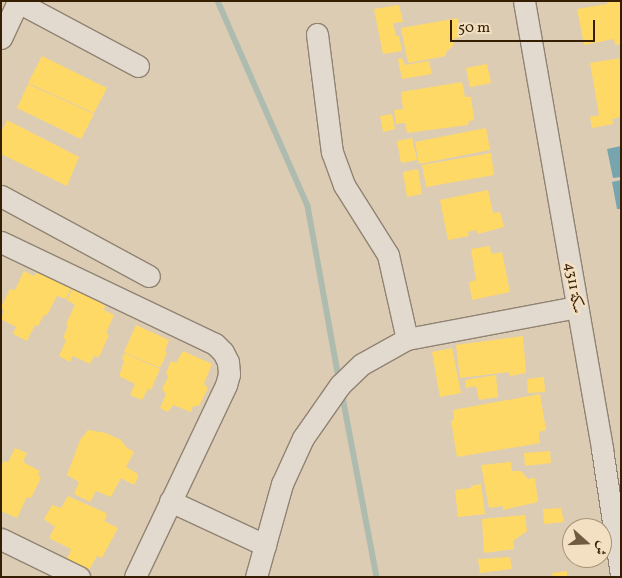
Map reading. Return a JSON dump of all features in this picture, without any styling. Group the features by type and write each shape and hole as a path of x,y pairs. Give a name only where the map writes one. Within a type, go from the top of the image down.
{"street":[{"name":"سكة 4311","path":"524,1 576,307 611,447 621,574"},
{"path":"1,38 18,2 138,66"},
{"path":"317,34 332,152 344,185 388,255 407,339"},
{"path":"1,196 148,276"},
{"path":"1,242 215,344 223,352 228,362 229,374 226,385 134,577"},
{"path":"256,577 282,484 303,438 340,384 362,364 407,339 576,307"},
{"path":"170,501 265,545"},
{"path":"1,539 79,577"}],"building: سكن":[{"path":"607,1 621,1 621,44 615,45 614,39 584,45 577,9 607,4"},
{"path":"399,5 403,22 393,23 396,36 399,36 402,51 383,54 374,9"},
{"path":"458,18 461,37 454,39 453,46 446,52 446,56 408,63 401,28"},
{"path":"42,56 107,88 94,113 28,83"},
{"path":"402,58 405,65 429,61 432,74 402,79 398,59"},
{"path":"621,58 621,117 612,119 613,124 592,128 590,117 599,115 590,63"},
{"path":"487,64 491,83 470,87 466,68"},
{"path":"462,82 465,97 471,97 474,118 474,120 469,121 468,125 407,133 405,123 396,124 394,110 403,109 401,92"},
{"path":"28,84 94,114 81,139 17,108"},
{"path":"392,114 395,129 383,132 380,116"},
{"path":"7,120 79,157 67,186 1,154 1,132"},
{"path":"486,128 490,150 419,164 415,142"},
{"path":"412,138 417,160 401,163 397,141"},
{"path":"491,153 494,175 426,187 422,165"},
{"path":"418,169 422,194 407,197 403,172"},
{"path":"488,190 493,213 500,212 504,227 478,234 476,230 468,232 469,236 448,240 440,200"},
{"path":"489,246 492,254 502,252 510,292 472,300 469,282 476,280 471,249"},
{"path":"46,266 75,280 66,299 57,296 47,315 44,315 38,326 35,325 27,341 13,334 16,327 1,319 4,311 1,307 10,289 15,290 24,271 34,276 37,273 42,275"},
{"path":"76,281 103,294 100,303 105,306 104,310 114,315 106,333 109,335 99,357 94,356 90,364 73,356 70,362 59,356 66,340 63,338 68,326 66,324 75,305 67,300"},
{"path":"136,325 169,340 165,351 167,353 160,368 124,352"},
{"path":"523,336 526,373 510,376 509,372 460,378 456,345"},
{"path":"452,348 461,393 440,397 432,352"},
{"path":"183,351 212,364 204,384 208,388 199,406 193,406 191,412 173,405 168,412 160,408 166,394 162,389 168,377 166,373 171,361 176,363"},
{"path":"125,353 160,369 151,390 148,389 142,400 130,395 135,384 119,376 124,361 122,358"},
{"path":"496,375 498,397 479,400 476,386 466,388 465,380"},
{"path":"544,377 545,392 528,393 527,379"},
{"path":"540,394 546,430 539,432 540,443 457,457 451,421 454,419 453,410"},
{"path":"88,430 106,433 121,440 126,447 134,452 126,467 138,474 134,485 121,478 111,497 96,491 90,502 74,494 79,482 67,475 80,440"},
{"path":"15,448 27,453 23,462 40,471 38,475 41,478 31,498 27,497 17,518 1,511 1,466 4,461 8,462"},
{"path":"550,451 551,463 525,466 524,453"},
{"path":"511,462 512,471 521,471 528,479 535,478 538,502 503,510 503,506 489,508 481,465"},
{"path":"481,484 485,514 458,517 455,490 471,488 471,486"},
{"path":"68,496 106,513 104,521 118,528 102,558 97,556 89,570 67,559 71,549 49,538 55,527 44,519 52,505 61,508"},
{"path":"561,508 562,522 544,524 543,509"},
{"path":"525,515 527,531 513,541 514,549 484,553 482,519"},
{"path":"510,557 512,569 480,573 478,559"},
{"path":"567,571 567,577 553,577 552,573"}],"building: مرافق عامة":[{"path":"621,146 621,177 613,178 607,149"},
{"path":"621,180 621,209 617,209 612,182"}],"waterway":[{"path":"218,1 308,206 339,378"},
{"path":"342,392 377,577"}]}
